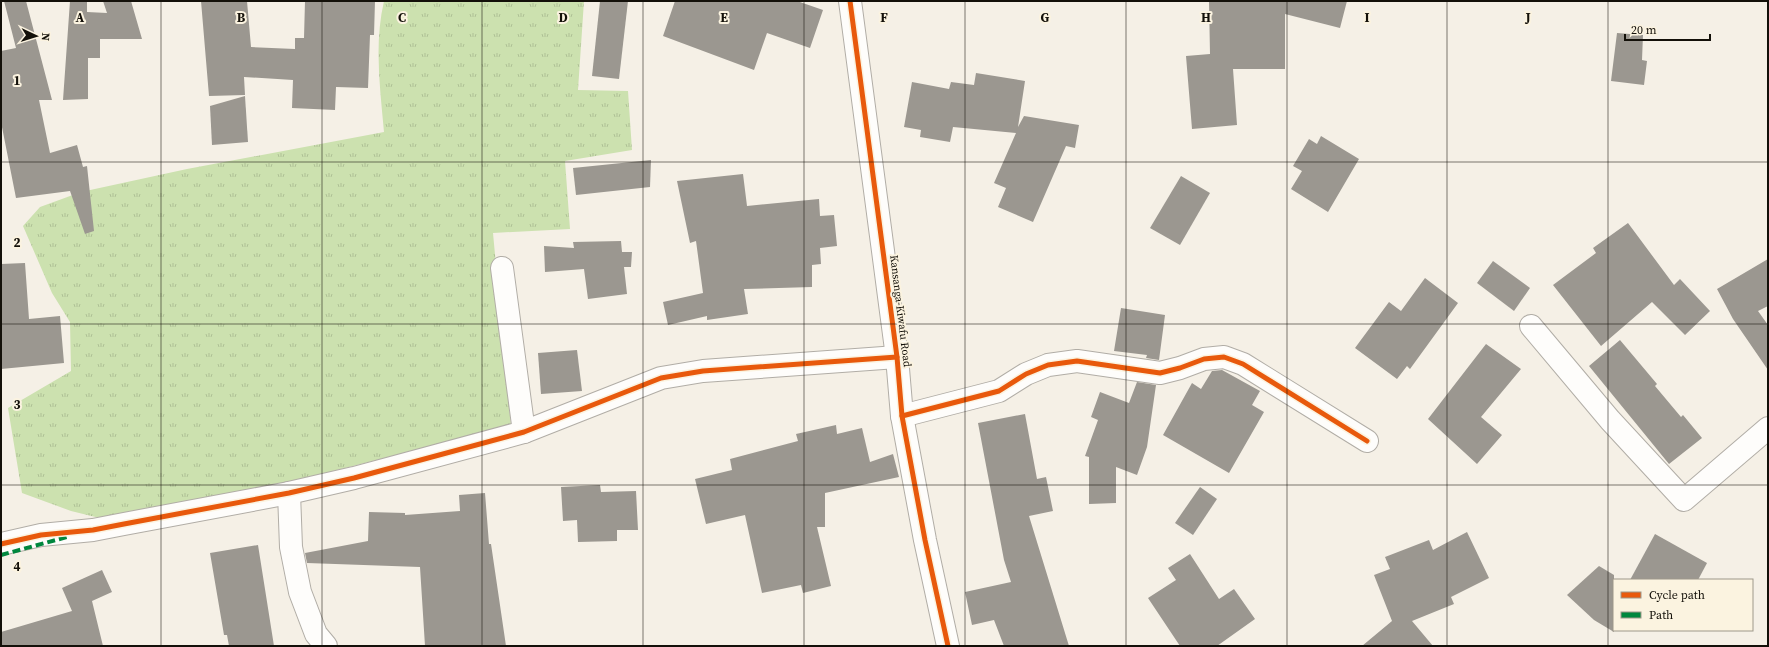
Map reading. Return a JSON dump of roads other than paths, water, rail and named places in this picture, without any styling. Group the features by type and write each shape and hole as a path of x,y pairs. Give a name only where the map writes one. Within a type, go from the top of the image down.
{"street":[{"name":"Kansanga-Kiwafu Road","path":"850,1 897,357 902,416 925,540 948,646"},
{"path":"502,268 524,432"},
{"path":"1531,326 1610,420 1684,500 1768,428"},
{"path":"1,544 41,534 93,530 289,493 361,476 524,432 661,378 703,371 897,357"},
{"path":"902,416 999,391 1026,374 1048,365 1077,361 1160,373 1180,368 1204,359 1224,357 1243,364 1367,441"},
{"path":"289,493 291,547 300,592 316,634 326,646"}]}
